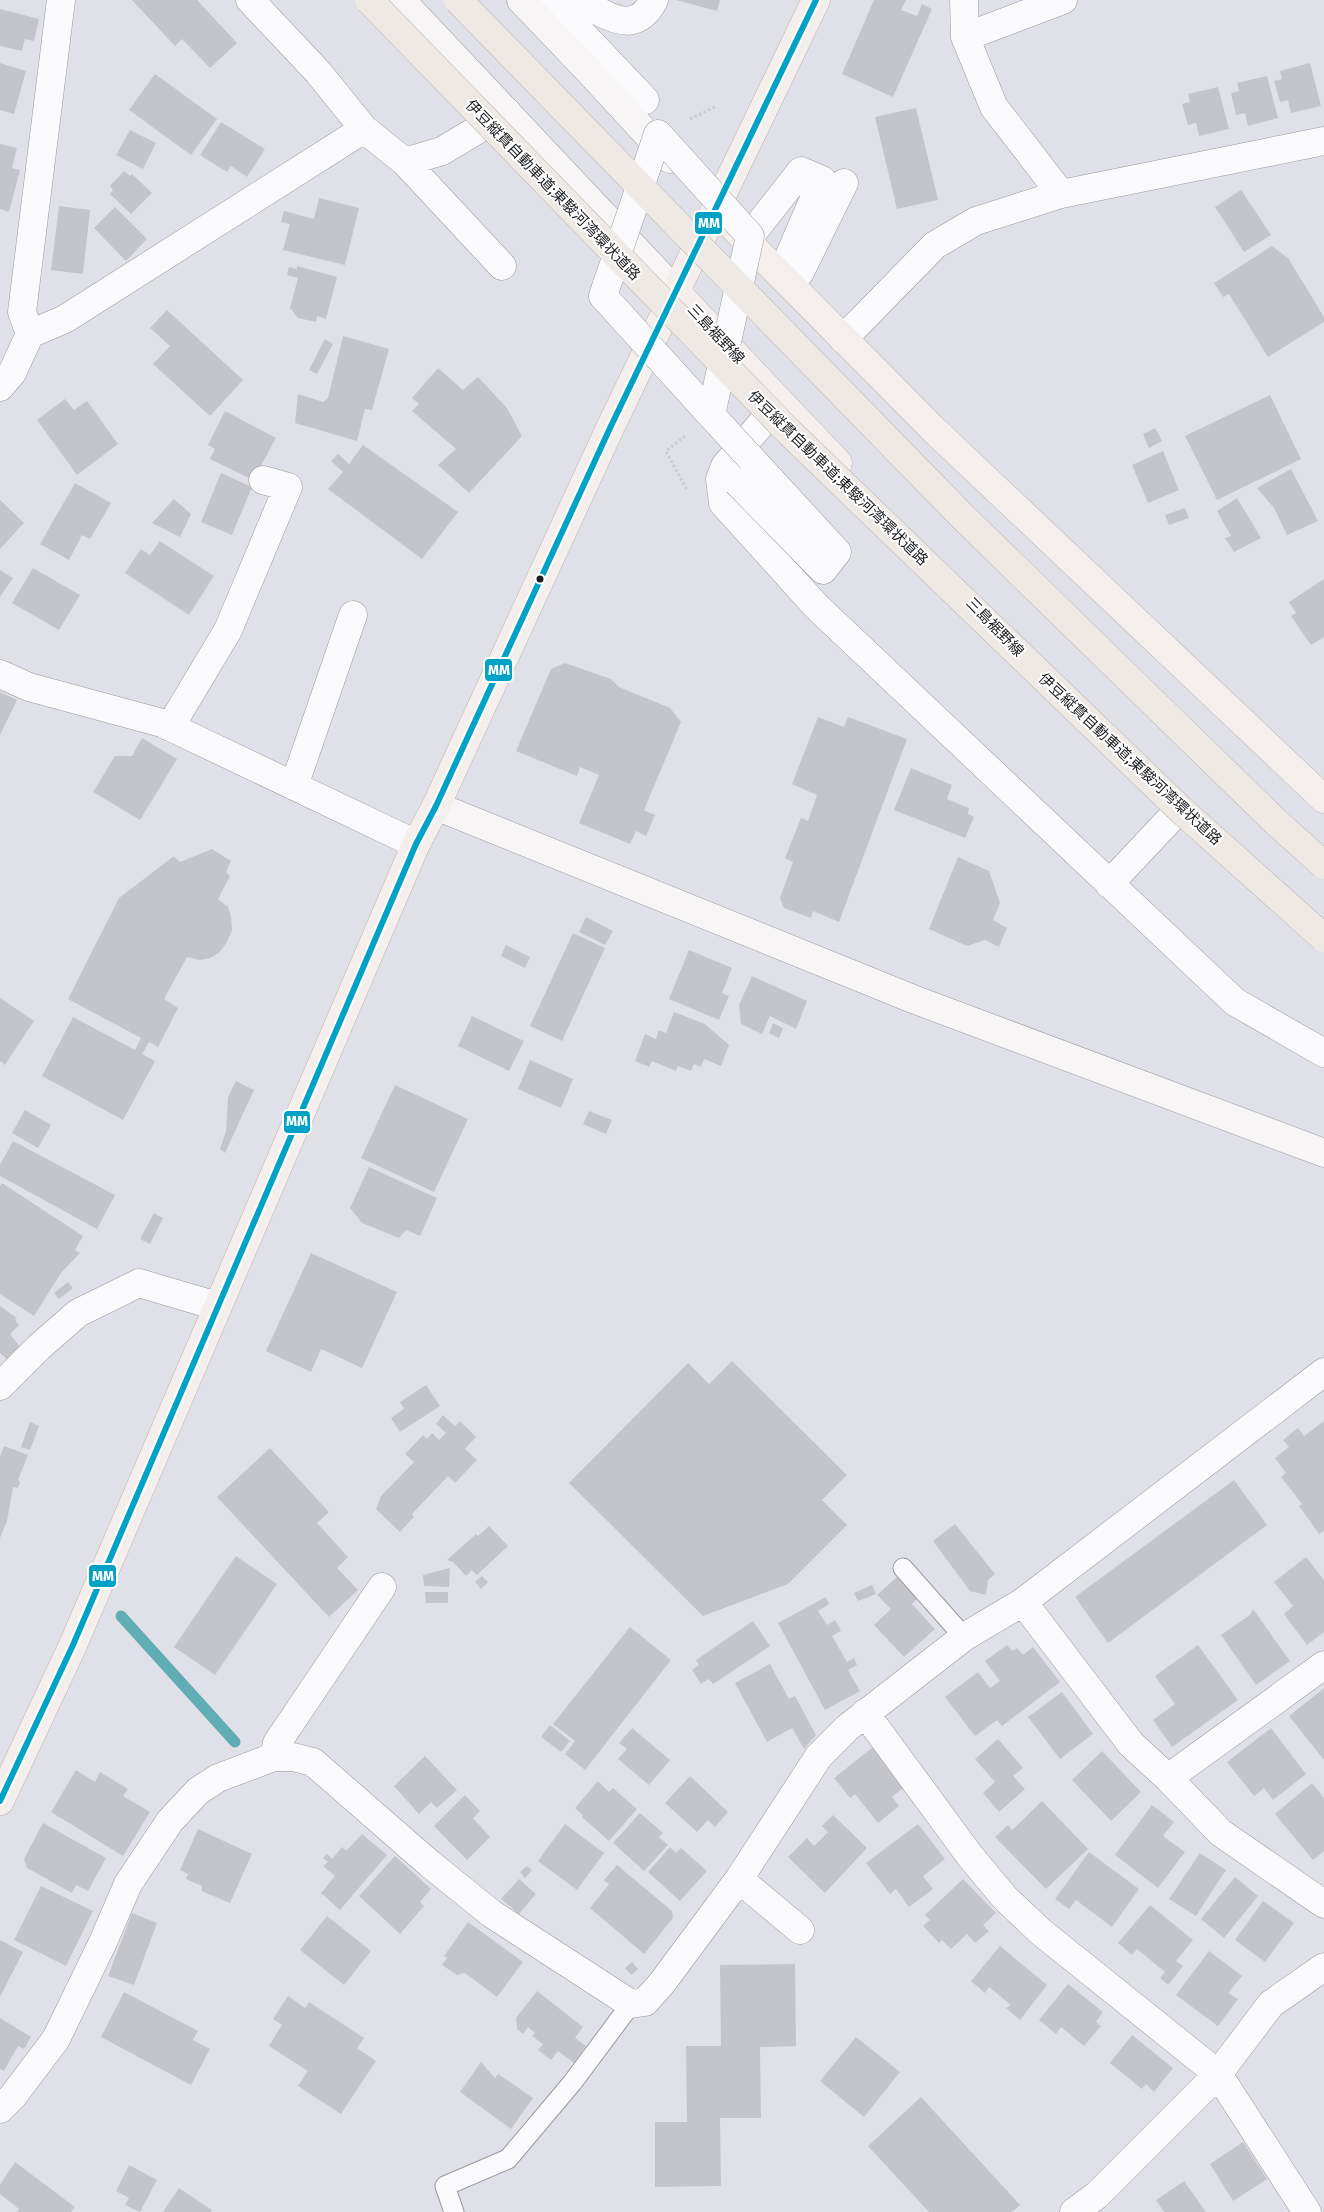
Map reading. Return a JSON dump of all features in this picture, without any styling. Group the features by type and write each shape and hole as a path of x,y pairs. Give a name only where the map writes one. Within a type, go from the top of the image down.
{"highway":[{"name":"伊豆縦貫自動車道;東駿河湾環状道路","path":"369,0 790,433 1181,810 1324,938"},
{"path":"458,0 962,516 1277,823 1324,865"}],"main road":[{"name":"三島裾野線","path":"2,1791 73,1645 416,844 436,806 610,428 816,0"},
{"path":"715,209 934,430 1324,799"},
{"name":"三島裾野線","path":"676,292 1174,815 1324,951"}],"street":[{"path":"0,387 12,373 17,316 61,0"},
{"path":"401,0 676,292"},
{"path":"520,0 588,70 715,209"},
{"path":"539,0 535,4 658,134 750,236"},
{"path":"550,0 645,100"},
{"path":"581,0 609,17 627,22 641,16 654,0"},
{"path":"964,0 965,37 994,106 1061,194"},
{"path":"965,37 1063,0"},
{"path":"258,3 364,129 405,162 502,266"},
{"path":"405,162 442,151 507,112"},
{"path":"17,316 66,319 364,129"},
{"path":"658,134 603,296 837,552 823,570 737,482"},
{"path":"843,339 935,245 976,221 1061,194 1324,141"},
{"path":"710,414 750,236 801,171 822,180 785,266 800,272 844,183"},
{"path":"780,402 725,466 720,479 723,503 816,606 1235,1002 1324,1053"},
{"path":"170,726 228,630 288,487 263,480"},
{"path":"294,786 353,615"},
{"path":"0,674 29,687 170,726 416,844"},
{"path":"436,806 913,999 1324,1153"},
{"path":"1109,884 1174,815"},
{"path":"0,1386 38,1348 78,1313 139,1283 217,1306"},
{"path":"0,2109 13,2096 56,2039 103,1942 128,1884 170,1821 198,1791 218,1778 274,1756 293,1756 313,1762 430,1864 492,1914 631,2004 645,2002 662,1983 739,1879 819,1756 847,1728 964,1637 1023,1602 1324,1372"},
{"path":"274,1756 277,1743 382,1587"},
{"path":"1023,1602 1131,1744 1168,1778 1221,1833 1324,1904"},
{"path":"1168,1778 1324,1665"},
{"path":"865,1713 970,1856 1005,1898 1041,1932 1218,2074 1307,2212"},
{"path":"739,1879 800,1930"},
{"path":"1074,2212 1097,2195 1218,2074 1271,2004 1324,1967"}],"lane":[{"path":"903,1568 964,1637"},
{"path":"454,2212 445,2186 508,2159 572,2083 631,2004"}],"path":[{"path":"687,490 666,451 710,414"}],"building":[{"path":"132,0 197,0 237,43 210,68 182,39 175,46"},
{"path":"676,0 720,0 717,11"},
{"path":"874,0 906,0 901,10 917,16 922,4 932,9 893,97 842,74"},
{"path":"0,9 39,19 34,41 25,39 22,51 0,46"},
{"path":"0,63 26,71 14,114 0,110"},
{"path":"1310,63 1321,106 1291,113 1288,100 1280,102 1274,81 1282,79 1280,71"},
{"path":"155,74 217,119 191,155 129,110"},
{"path":"1267,76 1278,118 1248,126 1245,113 1236,115 1231,93 1239,91 1237,83"},
{"path":"1218,87 1229,129 1199,136 1196,123 1188,125 1182,104 1190,102 1188,94"},
{"path":"916,108 938,200 897,209 875,117"},
{"path":"221,122 265,149 247,177 231,166 227,172 200,155"},
{"path":"130,130 156,143 143,169 116,155"},
{"path":"0,144 17,148 12,168 20,170 9,212 0,209"},
{"path":"124,171 130,176 132,174 152,193 131,214 110,194 113,190 110,186"},
{"path":"1241,190 1271,235 1244,252 1215,207"},
{"path":"319,198 359,208 345,265 283,250 290,224 281,222 284,211 314,219"},
{"path":"59,206 90,210 83,274 51,270"},
{"path":"115,207 147,239 126,261 94,228"},
{"path":"1272,246 1288,258 1324,317 1324,322 1268,357 1229,294 1223,297 1214,283"},
{"path":"297,266 337,277 326,319 317,316 316,322 298,318 290,308 298,278 287,275 289,267 297,269"},
{"path":"167,310 243,380 210,416 153,364 170,346 150,328"},
{"path":"343,336 389,349 372,410 365,409 357,441 295,423 298,394 323,402 328,398"},
{"path":"325,339 333,344 317,374 309,370"},
{"path":"438,368 463,390 478,377 507,408 522,436 469,493 438,465 456,449 412,411 419,404 412,398"},
{"path":"1270,395 1301,459 1217,500 1185,436"},
{"path":"65,399 74,410 87,401 118,444 77,475 37,420"},
{"path":"225,411 276,438 253,480 210,459 215,449 208,445"},
{"path":"1155,428 1162,441 1149,448 1143,434"},
{"path":"363,445 458,512 422,559 328,489 343,472 331,461 338,454 349,464"},
{"path":"1163,451 1179,490 1148,503 1132,465"},
{"path":"1291,469 1318,521 1287,535 1274,508 1257,488"},
{"path":"221,473 252,487 232,535 201,522"},
{"path":"75,483 111,503 90,539 82,535 69,560 40,544"},
{"path":"1237,498 1261,538 1234,552 1225,538 1231,536 1217,511"},
{"path":"174,499 191,514 180,537 152,523"},
{"path":"0,500 24,523 0,549"},
{"path":"1185,508 1189,518 1169,525 1165,515"},
{"path":"160,541 214,576 189,615 125,573 141,549 150,555"},
{"path":"33,568 80,595 59,630 12,603"},
{"path":"0,570 13,578 0,597"},
{"path":"1324,579 1324,637 1311,645 1291,616 1296,613 1289,602"},
{"path":"565,663 611,679 619,687 670,708 681,722 644,810 655,815 646,836 636,831 630,844 579,823 599,775 580,767 577,776 516,751 551,669"},
{"path":"0,692 17,700 0,735"},
{"path":"818,717 844,727 848,717 907,739 839,922 813,911 811,918 784,908 780,898 793,862 785,858 801,818 808,821 817,795 792,784"},
{"path":"142,738 177,759 140,820 93,792 115,756 132,756"},
{"path":"911,768 952,785 947,799 969,808 968,814 974,817 965,838 894,810"},
{"path":"212,849 231,861 226,872 230,876 218,899 228,907 232,930 227,942 219,953 210,958 200,960 187,957 164,999 178,1008 158,1047 149,1042 142,1054 155,1061 123,1120 42,1076 73,1017 135,1050 141,1038 68,999 119,898 174,856 180,862"},
{"path":"958,857 989,871 1000,903 993,920 1007,928 999,947 985,940 967,946 929,929"},
{"path":"586,917 613,931 605,945 579,932"},
{"path":"573,933 605,948 562,1041 530,1026"},
{"path":"506,945 530,957 525,968 501,956"},
{"path":"689,950 732,968 722,993 729,996 719,1020 669,999"},
{"path":"752,976 807,1001 796,1029 770,1016 762,1034 741,1024 739,1005"},
{"path":"0,998 34,1021 5,1065 0,1061"},
{"path":"674,1012 705,1024 729,1045 721,1066 704,1059 701,1067 694,1064 691,1071 678,1066 676,1071 652,1061 649,1067 635,1061 645,1034 656,1039 659,1030 666,1033"},
{"path":"472,1016 524,1041 509,1071 458,1046"},
{"path":"773,1023 783,1028 779,1038 769,1033"},
{"path":"530,1060 573,1079 561,1108 518,1089"},
{"path":"236,1081 254,1090 225,1153 220,1149 226,1131 228,1097"},
{"path":"395,1085 468,1119 434,1192 361,1158"},
{"path":"25,1110 51,1125 38,1148 12,1133"},
{"path":"589,1111 612,1120 606,1134 583,1124"},
{"path":"13,1141 115,1195 97,1229 0,1176 0,1165"},
{"path":"369,1167 437,1198 420,1236 406,1230 399,1238 362,1223 350,1208"},
{"path":"2,1183 83,1236 75,1250 80,1253 61,1273 34,1316 0,1294 0,1186"},
{"path":"154,1213 163,1218 150,1244 140,1239"},
{"path":"311,1253 397,1292 362,1368 321,1349 311,1372 266,1351"},
{"path":"68,1282 73,1288 59,1299 54,1293"},
{"path":"0,1306 17,1318 15,1320 19,1325 10,1334 20,1347 8,1360 0,1353"},
{"path":"732,1361 847,1475 822,1500 847,1525 788,1584 703,1616 569,1483 688,1363 709,1384"},
{"path":"426,1385 440,1406 400,1432 391,1418 404,1409 400,1402"},
{"path":"443,1415 455,1426 460,1421 476,1437 465,1449 477,1460 455,1483 448,1476 412,1514 414,1517 400,1532 376,1509 381,1496 414,1462 405,1454 423,1435 427,1439 432,1433 439,1440 446,1433 436,1424"},
{"path":"1324,1421 1324,1531 1319,1534 1299,1506 1302,1504 1281,1477 1286,1473 1275,1458 1289,1447 1283,1440 1298,1428 1304,1436"},
{"path":"30,1422 39,1426 30,1450 21,1447"},
{"path":"4,1446 28,1455 18,1480 20,1482 18,1488 13,1487 7,1521 0,1538 0,1456"},
{"path":"270,1448 329,1512 317,1523 348,1557 337,1568 358,1590 329,1617 217,1497"},
{"path":"1234,1480 1267,1525 1108,1643 1075,1597"},
{"path":"955,1524 995,1574 988,1580 986,1595 970,1591 933,1541"},
{"path":"489,1526 508,1546 477,1575 472,1570 466,1576 453,1562 447,1560 476,1534 478,1536"},
{"path":"236,1556 277,1584 215,1675 174,1647"},
{"path":"1306,1557 1324,1580 1324,1632 1307,1645 1284,1614 1293,1606 1274,1582"},
{"path":"450,1568 449,1587 424,1586 423,1575"},
{"path":"482,1576 488,1582 481,1589 475,1582"},
{"path":"897,1577 917,1599 912,1604 935,1629 904,1657 874,1625 891,1609 877,1595"},
{"path":"872,1585 876,1594 858,1601 854,1593"},
{"path":"425,1592 448,1592 448,1603 426,1603"},
{"path":"826,1597 829,1604 818,1611 827,1625 835,1620 841,1631 832,1636 847,1662 854,1658 857,1665 848,1670 860,1691 825,1710 778,1623"},
{"path":"1253,1609 1290,1661 1256,1685 1221,1635 1250,1615"},
{"path":"753,1621 770,1646 713,1684 709,1679 701,1684 692,1670 699,1665 696,1660"},
{"path":"630,1627 671,1660 585,1770 565,1754 575,1741 553,1724"},
{"path":"1007,1645 1012,1651 1017,1648 1023,1655 1033,1647 1060,1682 1002,1726 997,1720 975,1736 945,1697 978,1672 990,1688 1000,1681 985,1661"},
{"path":"1198,1645 1238,1700 1172,1747 1153,1720 1175,1704 1155,1676"},
{"path":"770,1664 789,1699 795,1696 816,1735 804,1749 792,1728 767,1742 735,1683"},
{"path":"1324,1688 1324,1760 1289,1716"},
{"path":"1062,1692 1093,1734 1060,1759 1028,1717"},
{"path":"550,1725 570,1741 561,1752 541,1737"},
{"path":"632,1728 670,1760 649,1785 618,1759 627,1749 619,1743"},
{"path":"1271,1728 1306,1774 1273,1800 1264,1788 1254,1796 1227,1762"},
{"path":"998,1739 1023,1768 1013,1776 1025,1789 999,1812 983,1793 995,1782 975,1759"},
{"path":"873,1747 904,1787 892,1797 899,1806 878,1823 855,1794 850,1798 834,1778"},
{"path":"1102,1751 1141,1792 1111,1821 1072,1780"},
{"path":"425,1756 457,1790 437,1808 431,1802 419,1814 394,1786"},
{"path":"76,1770 95,1782 100,1772 128,1789 123,1796 150,1812 123,1856 51,1812"},
{"path":"690,1776 728,1812 715,1827 708,1820 697,1832 665,1803"},
{"path":"598,1781 609,1792 613,1788 637,1809 609,1841 582,1817 583,1815 575,1808"},
{"path":"1312,1783 1324,1798 1324,1851 1313,1860 1275,1814"},
{"path":"465,1795 480,1811 473,1818 490,1837 467,1860 434,1826"},
{"path":"1042,1801 1088,1849 1046,1889 995,1837 1008,1825 1012,1830"},
{"path":"1152,1805 1174,1822 1163,1836 1185,1852 1158,1888 1115,1855"},
{"path":"640,1813 663,1833 659,1837 668,1845 644,1871 613,1843"},
{"path":"833,1815 867,1848 825,1893 788,1857 807,1838 814,1846 828,1832 822,1826"},
{"path":"43,1823 106,1858 88,1891 76,1885 72,1893 27,1868 24,1859"},
{"path":"565,1824 604,1853 577,1890 538,1861"},
{"path":"918,1824 945,1859 923,1876 933,1889 909,1907 896,1889 890,1894 866,1863"},
{"path":"198,1829 252,1854 230,1903 202,1891 202,1886 186,1879 188,1874 180,1870"},
{"path":"362,1834 387,1855 340,1910 321,1893 335,1876 323,1866 328,1862 323,1858 327,1854 332,1859 342,1847 346,1851"},
{"path":"670,1847 676,1853 681,1848 707,1871 680,1901 648,1872"},
{"path":"1089,1852 1139,1889 1112,1927 1076,1900 1069,1909 1055,1899"},
{"path":"1200,1853 1226,1870 1196,1916 1169,1899"},
{"path":"395,1856 431,1889 420,1902 424,1906 400,1934 359,1896"},
{"path":"617,1865 672,1911 673,1918 644,1954 590,1908 609,1884 604,1880"},
{"path":"527,1866 532,1870 525,1878 520,1872"},
{"path":"1235,1877 1258,1896 1224,1938 1201,1919"},
{"path":"519,1879 536,1894 519,1914 501,1899"},
{"path":"963,1879 996,1913 983,1925 989,1931 975,1943 967,1934 951,1949 942,1940 939,1943 923,1926 930,1920 925,1915"},
{"path":"41,1886 93,1911 66,1966 14,1940"},
{"path":"1263,1901 1294,1923 1265,1962 1235,1940"},
{"path":"1150,1905 1193,1940 1176,1961 1183,1966 1168,1985 1160,1978 1165,1972 1137,1949 1132,1955 1118,1943"},
{"path":"132,1913 157,1923 134,1985 108,1976"},
{"path":"327,1916 371,1951 344,1985 300,1950"},
{"path":"468,1922 523,1962 497,1997 465,1973 457,1975 442,1965 447,1958 444,1956"},
{"path":"0,1940 23,1952 0,1997"},
{"path":"1000,1946 1047,1985 1020,2020 1006,2008 1011,2005 989,1987 985,1993 971,1981"},
{"path":"1209,1951 1242,1976 1228,1993 1238,1999 1218,2026 1176,1995"},
{"path":"632,1962 638,1969 631,1975 625,1968"},
{"path":"795,1964 796,2046 760,2047 761,2118 720,2118 721,2186 655,2187 655,2122 687,2122 686,2046 721,2046 720,1965"},
{"path":"1068,1984 1103,2012 1096,2022 1101,2026 1084,2046 1061,2027 1056,2034 1039,2020"},
{"path":"537,1991 583,2027 575,2038 586,2046 574,2063 558,2051 551,2060 538,2050 543,2044 532,2036 535,2033 528,2027 523,2034 517,2029 516,2018"},
{"path":"124,1992 198,2031 193,2040 210,2049 191,2085 101,2037"},
{"path":"288,1996 305,2008 309,2002 364,2038 357,2048 376,2061 341,2114 298,2086 308,2071 269,2046 282,2025 273,2019"},
{"path":"0,2018 31,2037 24,2049 18,2046 4,2071 0,2069"},
{"path":"1132,2035 1173,2068 1154,2092 1146,2084 1142,2089 1110,2063"},
{"path":"856,2037 900,2072 864,2117 820,2081"},
{"path":"481,2062 495,2078 498,2074 533,2098 511,2129 460,2092"},
{"path":"921,2097 1020,2205 1012,2212 929,2212 868,2146"},
{"path":"1243,2142 1267,2179 1233,2201 1210,2164"},
{"path":"15,2162 75,2207 71,2212 17,2212 19,2209 0,2194 0,2185"},
{"path":"129,2165 157,2180 140,2212 125,2205 129,2198 116,2191"},
{"path":"1184,2181 1206,2212 1164,2212 1156,2200"},
{"path":"179,2188 212,2210 211,2212 163,2212"}],"waterway":[{"path":"121,1616 235,1742"}],"transit line":[{"name":"MM","path":"0,1801 73,1645 416,844 436,806 610,428 816,0"}]}
